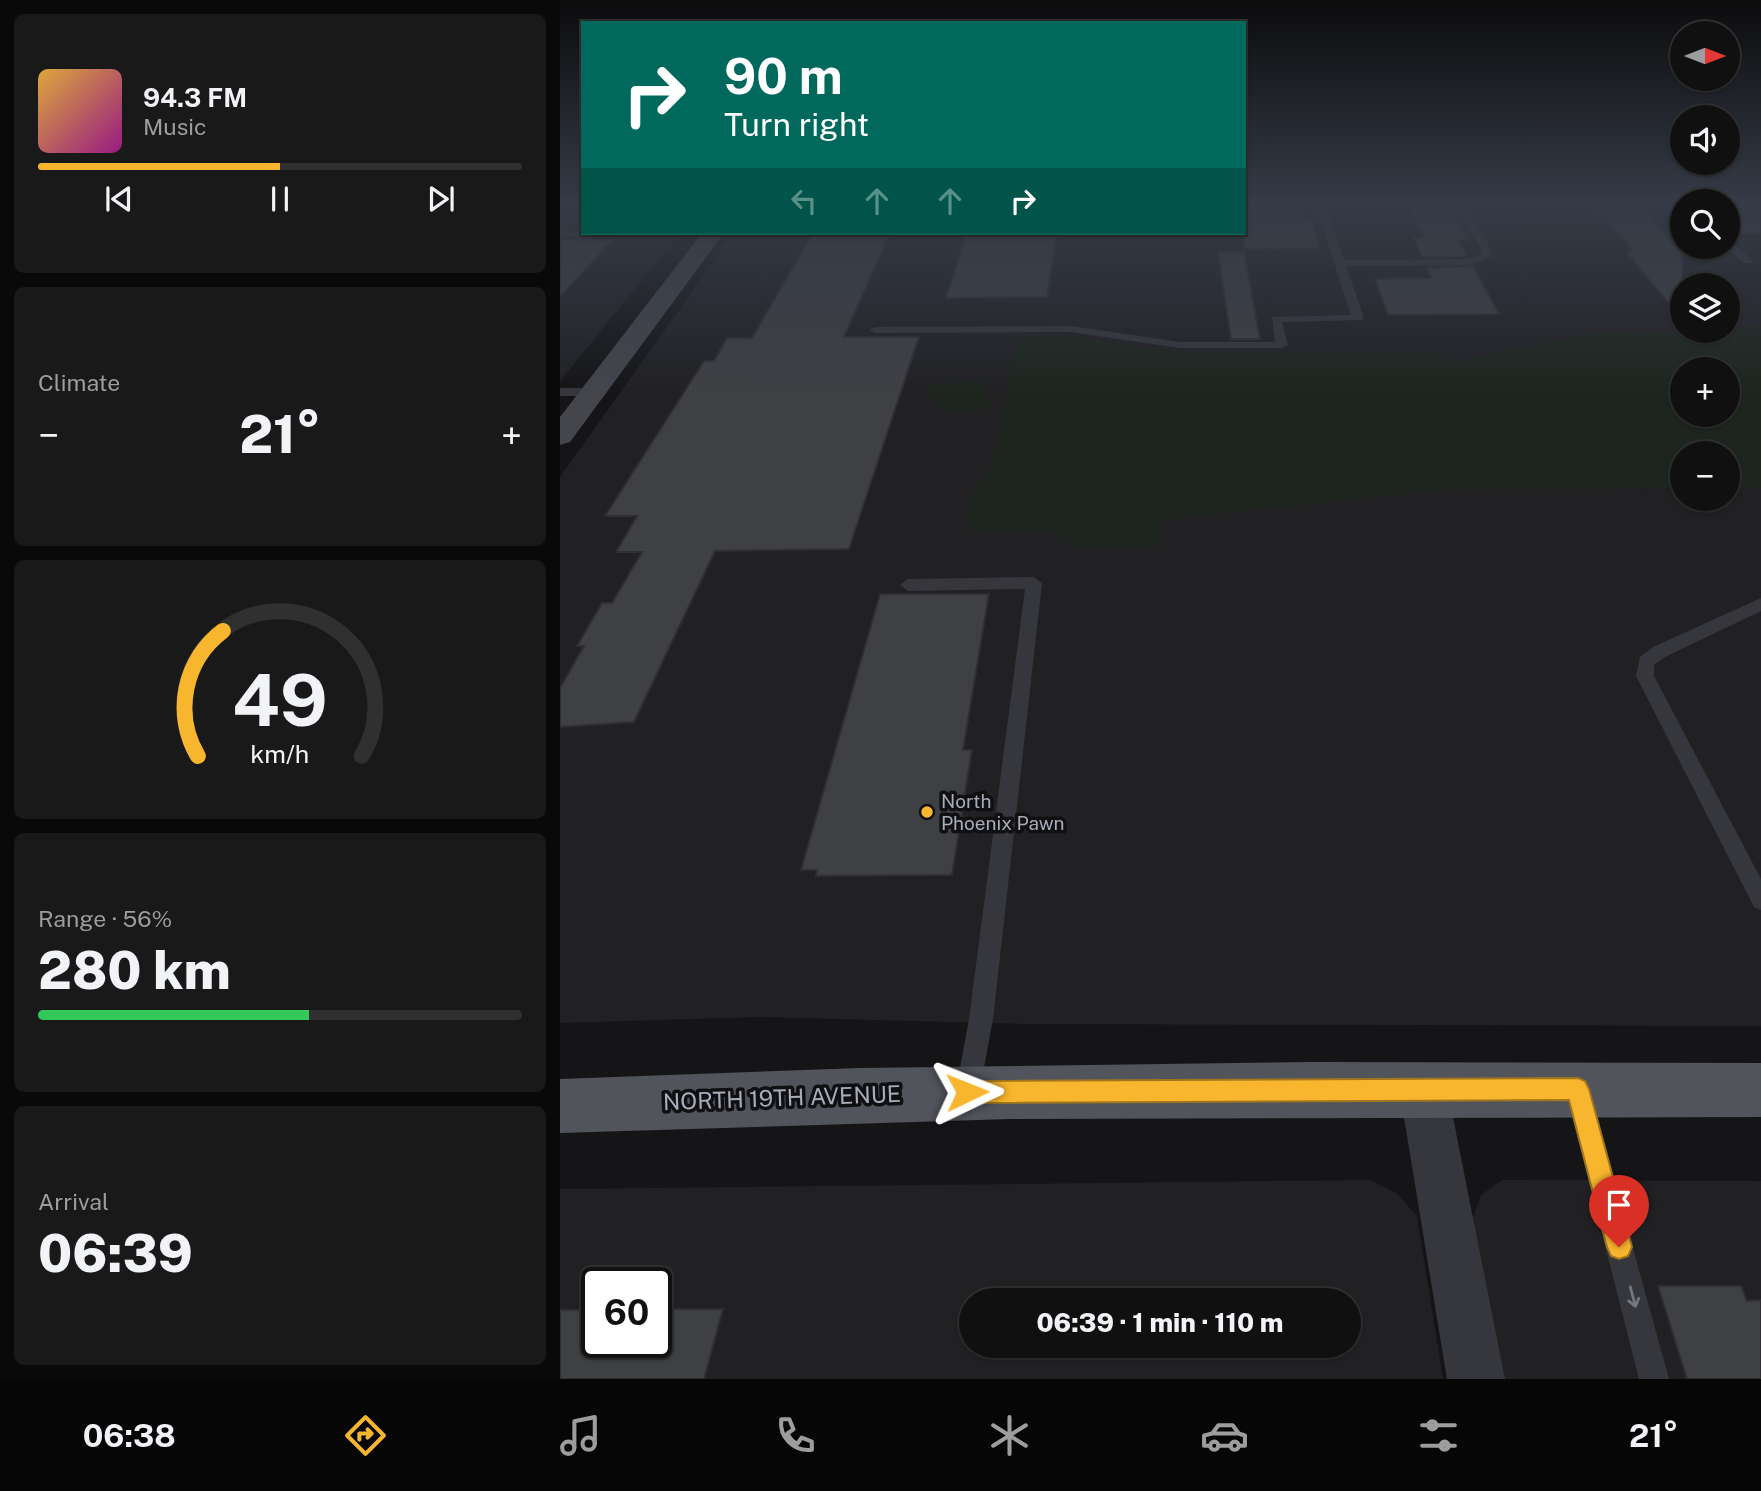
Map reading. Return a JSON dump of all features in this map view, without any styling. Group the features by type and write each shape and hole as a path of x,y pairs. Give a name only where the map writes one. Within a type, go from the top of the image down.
{"main road":[{"path":"561,434 686,268"},
{"name":"NORTH 19TH AVENUE","path":"560,1106 967,1092 1423,1087 1761,1090"}],"street":[{"path":"1423,1087 1476,1379"}],"lane":[{"path":"876,330 1071,329 1180,345 1282,345 1276,319 1358,318 1342,268"},
{"path":"560,392 593,392"},
{"path":"908,585 1034,583 981,1019 967,1092"},
{"path":"1761,604 1660,652 1646,662 1645,677 1761,900"},
{"path":"1578,1089 1654,1379"}],"shaded area":[{"path":"560,268 651,268 560,381"},
{"path":"709,268 1761,268 1761,1026 1025,1024 758,1017 560,1023 560,477"},
{"path":"1761,325 1761,488 1740,488 1740,441 1670,441 1670,488 1442,490 1163,520 1156,547 1080,548 1055,532 974,531 964,517 973,490 992,468 1015,343 1029,335 1076,336 1158,350 1211,353 1430,352 1457,361 1601,331 1638,334 1670,330 1670,343 1740,343 1740,326"},
{"path":"978,381 982,384 982,393 992,400 988,408 950,414 929,394 931,384"},
{"path":"1370,1180 1398,1194 1417,1217 1443,1379 560,1379 560,1189"},
{"path":"1502,1180 1761,1181 1761,1379 1504,1379 1472,1220 1481,1195"}],"building":[{"path":"560,268 586,268 560,296"},
{"path":"792,268 874,268 844,337 919,337 849,549 715,551 634,722 560,727 560,688 584,646 577,646 602,603 612,603 642,552 616,552 637,516 605,516 704,361 714,361 727,338 752,338"},
{"path":"956,268 1051,268 1047,297 946,298"},
{"path":"1220,268 1247,268 1260,339 1231,339"},
{"path":"1427,268 1474,268 1499,314 1388,315 1375,279 1432,278"},
{"path":"1640,268 1682,268 1682,273 1670,273 1670,305"},
{"path":"880,594 989,594 963,750 972,750 952,875 816,876 817,870 801,870"},
{"path":"1658,1286 1741,1286 1747,1301 1761,1300 1761,1379 1687,1379"},
{"path":"672,1309 723,1309 704,1379 560,1379 560,1310 581,1310 581,1358 672,1358"}],"place":[{"name":"North Phoenix Pawn","path":"927,812"}],"route":[{"path":"967,1092 1423,1087 1578,1089 1619,1247"}]}
